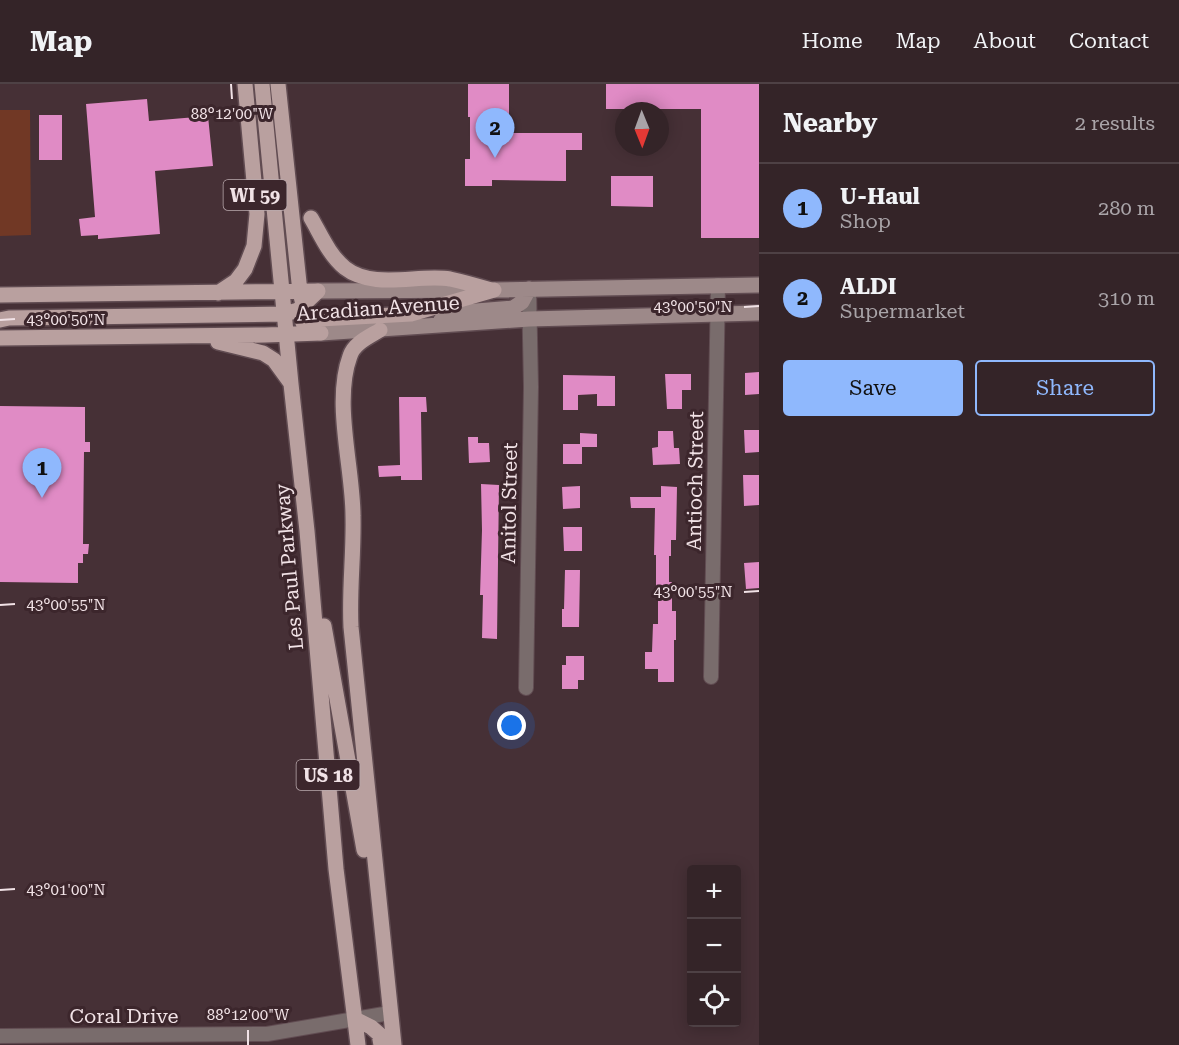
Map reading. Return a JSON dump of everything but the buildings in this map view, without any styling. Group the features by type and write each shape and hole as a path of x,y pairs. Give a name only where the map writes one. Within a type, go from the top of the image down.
{"main road":[{"name":"WI 59","path":"218,293 236,281 245,269 254,246 257,214 245,84"},
{"name":"Les Paul Parkway","path":"262,84 282,292 301,314 287,335 307,531 336,869 358,1045"},
{"path":"278,84 301,314"},
{"path":"311,218 333,256 358,275 372,279 449,279 494,290"},
{"name":"Arcadian Avenue","path":"0,338 287,335 318,291 529,290 759,285"},
{"path":"0,320 9,318 301,314 320,319 411,314 494,290"},
{"path":"419,327 464,312 513,308 522,302 529,290"},
{"name":"Arcadian Avenue","path":"0,295 282,292 321,333 529,319 759,313"},
{"name":"US 18","path":"380,330 359,342 352,351 344,388 343,410 354,516 350,607 394,1045"},
{"path":"197,336 263,353 274,360 291,384"},
{"path":"307,531 365,855 376,879"},
{"path":"355,1019 379,1034 381,1045"}],"street":[{"name":"Antioch Street","path":"711,677 718,285"},
{"name":"Anitol Street","path":"526,688 531,387 529,290"},
{"name":"Coral Drive","path":"0,1036 152,1040 267,1034 390,1014"}],"shaded area":[{"path":"0,110 30,110 31,235 0,236"}],"place":[{"name":"ALDI","path":"495,158"},
{"name":"U-Haul","path":"42,498"}]}
